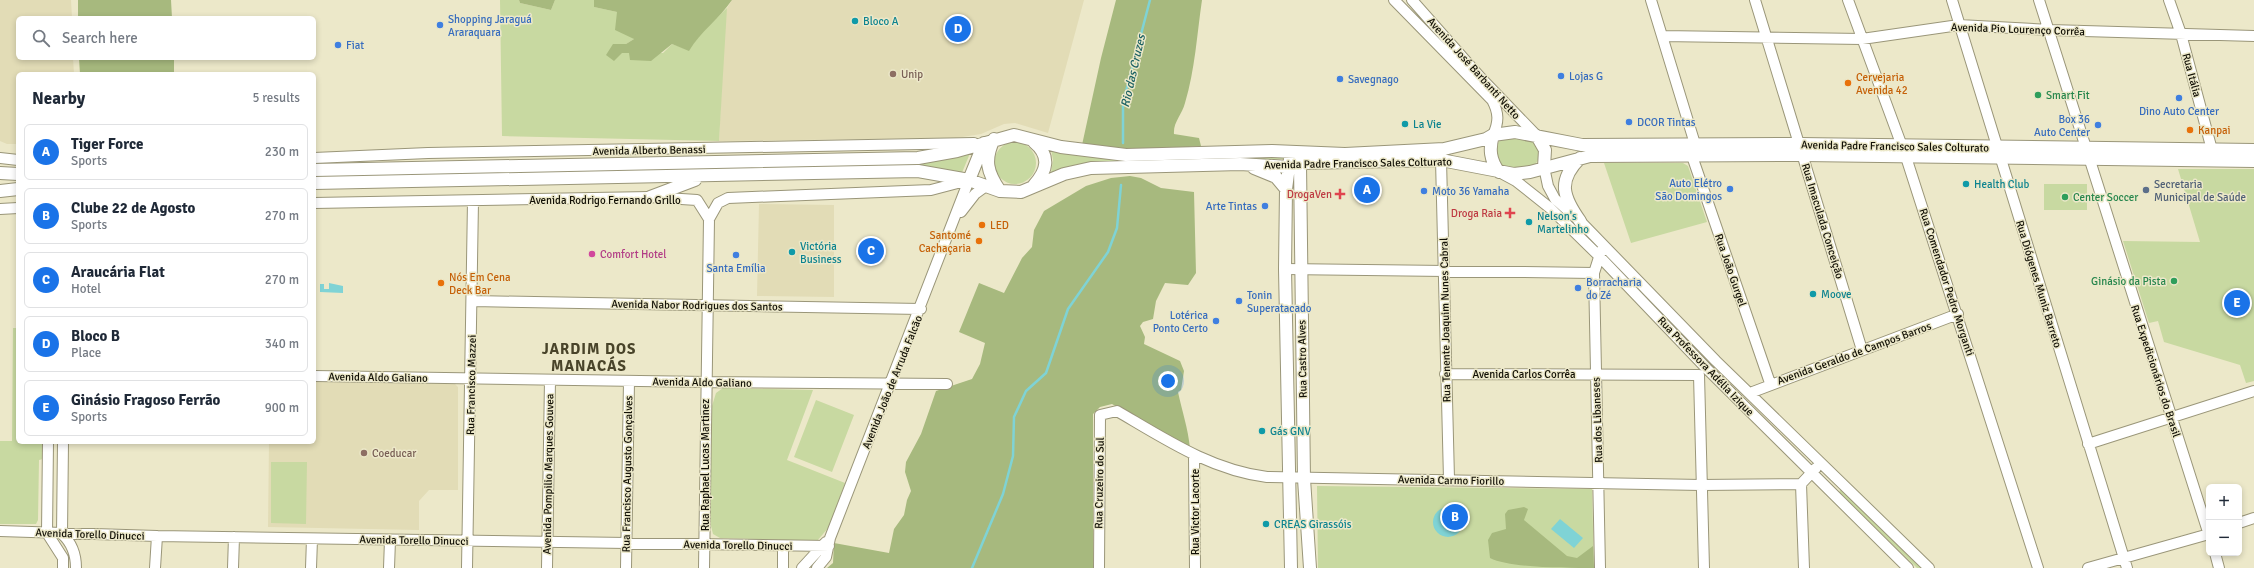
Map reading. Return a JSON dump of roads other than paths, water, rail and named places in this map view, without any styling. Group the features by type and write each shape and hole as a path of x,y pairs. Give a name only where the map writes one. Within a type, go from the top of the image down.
{"main road":[{"path":"1515,132 1537,136 1545,150 1544,167 1530,172 1514,174 1499,172 1491,158 1490,151 1493,135 1515,132"},
{"path":"316,170 918,158 957,151 1014,135 1034,142 1041,147 1046,164 1043,175 1030,189 1021,192 1000,191 969,180 918,171 704,177 316,183"},
{"name":"Avenida Padre Francisco Sales Colturato","path":"1034,142 1075,150 1126,155 1272,152 1345,154 1444,149 1486,139 1493,135"},
{"name":"Avenida Padre Francisco Sales Colturato","path":"1537,136 1582,145 1693,150 2088,153 2212,156 2254,161"},
{"path":"969,180 989,141"},
{"path":"989,141 986,160 987,168 1000,191"},
{"name":"Avenida Padre Francisco Sales Colturato","path":"1544,167 1580,158 1693,150"},
{"name":"Avenida Padre Francisco Sales Colturato","path":"2212,156 2254,150"},
{"name":"Rua Castro Alves","path":"1293,152 1300,233 1304,479 1310,568"},
{"path":"1580,158 1572,166 1564,185 1566,200 1580,221"},
{"name":"Avenida Padre Francisco Sales Colturato","path":"1030,189 1064,174 1091,168 1243,164 1294,165 1441,160 1499,172"},
{"path":"1243,164 1276,177 1286,189"},
{"name":"Rua Castro Alves","path":"1291,568 1285,233 1286,189 1294,165"},
{"path":"0,173 16,174"},
{"path":"650,197 704,177"},
{"path":"0,191 16,189"},
{"path":"1285,233 1300,233"}],"street":[{"path":"1394,0 1492,100 1497,109 1498,116 1493,135"},
{"name":"Avenida José Barbanti Netto","path":"1412,0 1481,78 1537,136"},
{"name":"Rua João Gurgel","path":"1651,0 1693,150 1770,383"},
{"name":"Rua Imaculada Conceição","path":"1755,0 1862,350"},
{"name":"Rua Comendador Pedro Morganti","path":"1848,0 1905,151 2038,568"},
{"name":"Rua Diógenes Muniz Barreto","path":"1952,0 2125,563"},
{"name":"Rua Expedicionários do Brasil","path":"2039,0 2050,30 2206,525"},
{"name":"Rua Itália","path":"2169,0 2181,34 2212,156"},
{"name":"Avenida Pio Lourenço Corrêa","path":"1662,36 1862,39 1959,25 2050,30 2254,36"},
{"name":"Avenida Alberto Benassi","path":"316,158 421,154 989,141"},
{"path":"0,158 16,160"},
{"name":"Rua Tenente Joaquim Nunes Cabral","path":"1441,160 1445,270 1449,479"},
{"name":"Rua Professora Adélia Izique","path":"1544,167 1548,186 1554,199 1580,221 1716,361 1929,568"},
{"name":"Rua Professora Adélia Izique","path":"1499,172 1516,181 1550,208 1600,256 1810,472 1908,568"},
{"path":"709,219 718,202 728,198 931,190 969,180"},
{"name":"Avenida João de Arruda Falcão","path":"818,568 826,557 827,543 921,309 969,180"},
{"name":"Avenida João de Arruda Falcão","path":"952,225 975,194 986,186"},
{"name":"Avenida Rodrigo Fernando Grillo","path":"316,203 650,197 696,200 709,219"},
{"name":"Rua Francisco Mazzei","path":"467,568 473,201"},
{"path":"0,209 16,208"},
{"name":"Rua Raphael Lucas Martinez","path":"704,568 706,304 709,219"},
{"path":"1285,269 1301,268 1594,273 1604,245"},
{"name":"Rua dos Libaneses","path":"1594,273 1600,568"},
{"name":"Avenida Nabor Rodrigues dos Santos","path":"472,301 921,309"},
{"name":"Avenida Geraldo de Campos Barros","path":"1750,393 1770,383 1958,314"},
{"path":"1704,568 1700,485 1699,375 1716,361"},
{"name":"Avenida Carlos Corrêa","path":"1446,374 1699,375"},
{"name":"Avenida Aldo Galiano","path":"316,376 947,384"},
{"name":"Avenida Pompilio Marques Gouvea","path":"547,568 550,380"},
{"name":"Rua Francisco Augusto Gonçalves","path":"626,568 629,381"},
{"path":"2088,444 2254,391"},
{"name":"Avenida Carmo Fiorillo","path":"1117,411 1194,456 1246,474 1304,479 1449,479 1700,485 1801,484"},
{"name":"Rua Cruzeiro do Sul","path":"1099,568 1100,415 1117,411"},
{"path":"48,444 46,533 63,558 63,568"},
{"path":"63,444 62,534 70,541 76,559 76,568"},
{"name":"Rua Victor Lacorte","path":"1194,456 1195,568"},
{"path":"1804,568 1801,484 1810,472 1822,463"},
{"path":"2242,522 2254,518"},
{"name":"Avenida Torello Dinucci","path":"0,531 62,534 468,542 783,546 827,543"},
{"path":"2088,568 2125,563 2206,535"},
{"path":"155,568 157,536"},
{"path":"233,568 234,537"},
{"path":"311,568 312,539"},
{"path":"390,540 390,568"},
{"path":"802,568 827,543"},
{"path":"783,546 783,568"},
{"path":"2215,556 2219,568"}],"water":[{"path":"329,283 343,286 343,293 320,292 320,284 324,284 324,289 329,289"},
{"path":"1448,507 1454,508 1462,516 1462,528 1454,536 1448,537 1442,536 1434,528 1433,522 1434,516 1442,508"},
{"path":"1560,519 1583,538 1574,548 1551,529"}],"waterway":[{"name":"Rio das Cruzes","path":"1123,143 1123,103 1150,0"},
{"path":"972,568 1003,494 1013,456 1014,417 1026,391 1046,373 1068,309 1108,252 1117,228 1121,185"}],"place":[{"name":"Bloco A","path":"855,21"},
{"name":"Shopping Jaraguá Araraquara","path":"440,25"},
{"name":"Bloco B","path":"958,29"},
{"name":"Fiat","path":"338,45"},
{"name":"Unip","path":"893,74"},
{"name":"Lojas G","path":"1561,76"},
{"name":"Savegnago","path":"1340,79"},
{"name":"Cervejaria Avenida 42","path":"1848,83"},
{"name":"Smart Fit","path":"2038,95"},
{"name":"Dino Auto Center","path":"2179,98"},
{"name":"DCOR Tintas","path":"1629,122"},
{"name":"La Vie","path":"1405,124"},
{"name":"Box 36 Auto Center","path":"2098,125"},
{"name":"Kanpai","path":"2190,130"},
{"name":"Health Club","path":"1966,184"},
{"name":"Auto Elétro São Domingos","path":"1730,189"},
{"name":"Tiger Force","path":"1367,190"},
{"name":"Secretaria Municipal de Saúde","path":"2146,190"},
{"name":"Moto 36 Yamaha","path":"1424,191"},
{"name":"DrogaVen","path":"1340,194"},
{"name":"Center Soccer","path":"2065,197"},
{"name":"Arte Tintas","path":"1265,206"},
{"name":"Droga Raia","path":"1510,213"},
{"name":"Nelson's Martelinho","path":"1529,222"},
{"name":"LED","path":"982,225"},
{"name":"Santomé Cachaçaria","path":"979,241"},
{"name":"Araucária Flat","path":"871,251"},
{"name":"Victória Business","path":"792,252"},
{"name":"Comfort Hotel","path":"592,254"},
{"name":"Santa Emília","path":"736,255"},
{"name":"Ginásio da Pista","path":"2174,281"},
{"name":"Nós Em Cena Deck Bar","path":"441,283"},
{"name":"Borracharia do Zé","path":"1578,288"},
{"name":"Moove","path":"1813,294"},
{"name":"Tonin Superatacado","path":"1239,301"},
{"name":"Ginásio Fragoso Ferrão","path":"2237,303"},
{"name":"Lotérica Ponto Certo","path":"1216,321"},
{"name":"Gás GNV","path":"1262,431"},
{"name":"Coeducar","path":"364,453"},
{"name":"Clube 22 de Agosto","path":"1455,517"},
{"name":"CREAS Girassóis","path":"1266,524"}],"district":[{"name":"JARDIM DOS MANACÁS","path":"589,358"}]}
